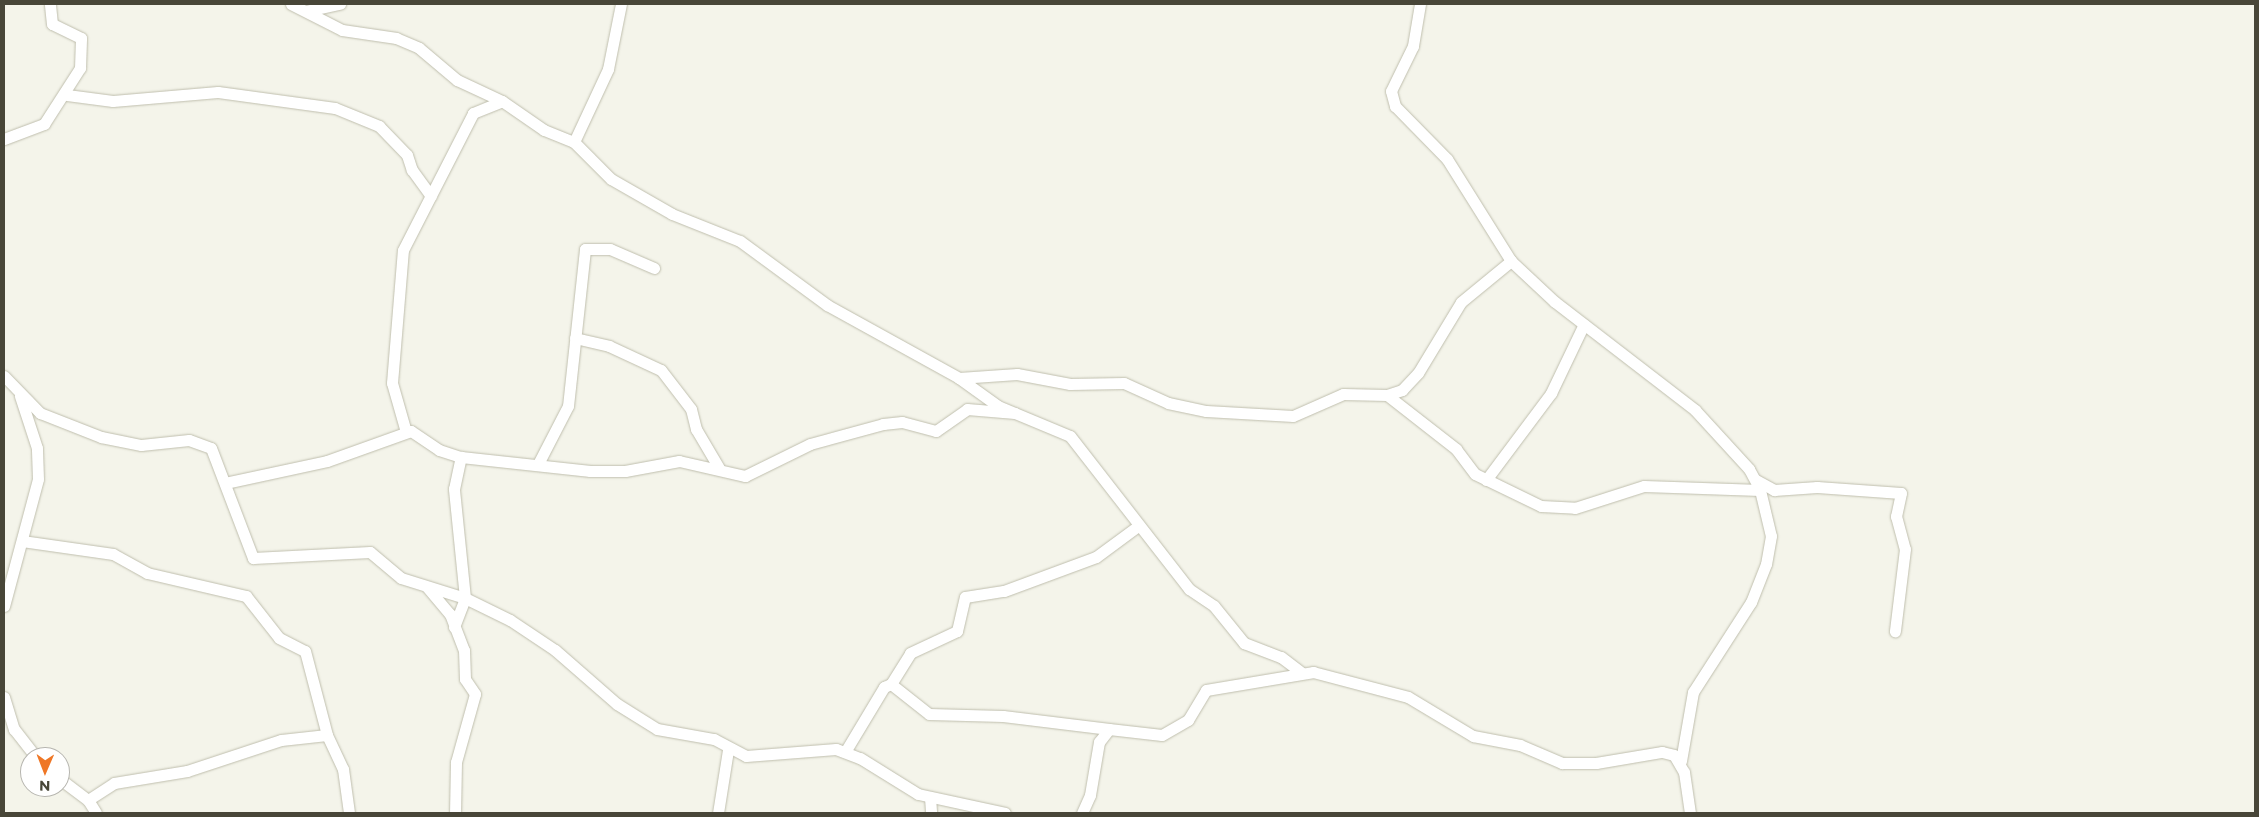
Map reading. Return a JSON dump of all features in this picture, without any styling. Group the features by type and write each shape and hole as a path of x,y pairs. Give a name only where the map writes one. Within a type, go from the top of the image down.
{"street":[{"path":"4,139 35,130 66,95 80,68 81,38 52,24 50,4"},
{"path":"291,4 342,30 406,42 457,80 502,101 544,130 574,142 611,179 672,214 740,241 827,305 959,378 1015,413 1060,430 1079,444 1138,526 1189,589 1214,606 1238,638 1281,657 1301,672"},
{"path":"306,11 340,4"},
{"path":"574,142 608,69 621,4"},
{"path":"1420,4 1413,46 1395,78 1392,99 1448,159 1511,261 1584,324 1695,410 1758,485 1770,536 1766,564 1751,602 1696,686 1685,722 1680,761 1690,813"},
{"path":"66,95 114,101 218,92 335,108 379,126 407,155 412,170 431,196"},
{"path":"406,432 392,383 395,309 405,242 431,196 473,113 502,101"},
{"path":"538,464 568,406 585,249 610,249 654,268"},
{"path":"959,378 1017,374 1070,384 1124,383 1191,408 1279,417 1293,416 1343,394 1387,395 1407,386 1461,302 1511,261"},
{"path":"1486,480 1551,393 1584,324"},
{"path":"575,338 608,346 661,370 688,403 696,430 719,468"},
{"path":"4,376 50,420 110,440 141,445 199,442 211,448 252,558 268,560 362,550 373,554 396,575 465,598 555,650 617,704 657,729 714,739 728,750 751,756 803,749 846,752 930,797 1005,813"},
{"path":"4,606 36,495 38,461 19,392"},
{"path":"1387,395 1456,449 1468,467 1486,480 1518,497 1559,509 1644,486 1758,485 1774,490 1817,487 1901,493 1896,516 1906,549 1895,631"},
{"path":"225,483 327,461 406,432 416,432 439,450 461,456 625,471 679,461 719,468 745,476 810,444 883,424 902,422 936,431 967,409 1015,413"},
{"path":"454,627 465,598 454,489 461,456"},
{"path":"846,752 884,687 891,684 910,653 958,631 965,597 1004,591 1096,557 1138,526"},
{"path":"22,541 113,554 147,573 241,592 279,638 305,651 327,735 341,762 349,813"},
{"path":"426,585 446,608 464,650 466,679 475,698 456,762 455,813"},
{"path":"891,684 929,714 1003,716 1162,735 1188,720 1206,690 1272,682 1301,672 1334,674 1408,697 1473,736 1520,745 1562,763 1596,763 1662,752 1680,761"},
{"path":"4,697 14,729 28,747"},
{"path":"1082,813 1090,795 1099,742 1109,729"},
{"path":"88,800 114,784 188,771 280,740 327,735"},
{"path":"718,813 728,750"},
{"path":"70,786 88,800 96,813"},
{"path":"930,797 931,813"}]}
